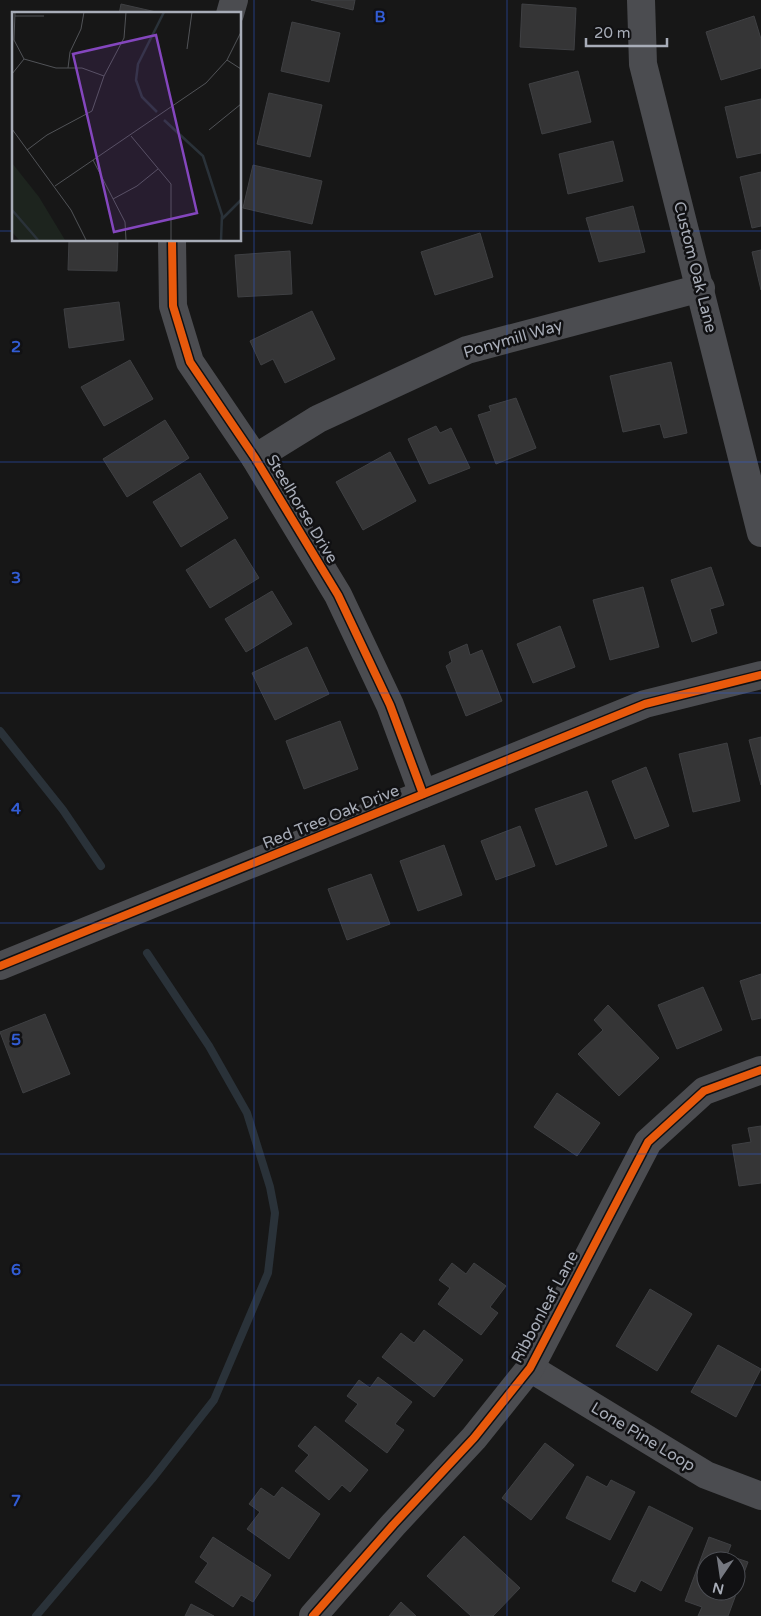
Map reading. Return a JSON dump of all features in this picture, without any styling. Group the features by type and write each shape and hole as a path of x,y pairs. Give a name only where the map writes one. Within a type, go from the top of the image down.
{"street":[{"name":"Custom Oak Lane","path":"641,0 643,64 701,288 761,533"},
{"name":"Steelhorse Drive","path":"172,241 174,306 190,362 256,458 338,595 390,705 423,794"},
{"name":"Ponymill Way","path":"256,458 318,419 467,350 701,288"},
{"name":"Red Tree Oak Drive","path":"0,966 645,704 761,675"},
{"name":"Ribbonleaf Lane","path":"313,1616 393,1525 474,1438 530,1368 648,1142 704,1091 761,1070"},
{"name":"Lone Pine Loop","path":"530,1368 706,1475 761,1496"}],"building":[{"path":"311,0 355,0 353,10"},
{"path":"121,4 156,12 119,12"},
{"path":"522,4 576,8 574,50 520,47"},
{"path":"754,16 761,39 761,68 721,80 706,32"},
{"path":"292,22 340,33 329,82 281,71"},
{"path":"578,71 591,122 542,134 529,84"},
{"path":"269,93 322,105 310,157 257,144"},
{"path":"761,99 761,153 737,158 725,107"},
{"path":"613,141 623,181 568,194 559,154"},
{"path":"253,165 322,181 312,224 243,208"},
{"path":"761,172 761,226 752,228 740,177"},
{"path":"633,206 645,252 599,262 586,218"},
{"path":"480,233 493,277 435,295 421,252"},
{"path":"69,241 118,241 117,271 68,270"},
{"path":"761,250 761,290 752,252"},
{"path":"290,251 292,294 238,297 235,255"},
{"path":"119,302 124,340 69,348 64,309"},
{"path":"312,311 335,359 285,383 273,359 261,365 250,341"},
{"path":"130,360 153,399 104,426 81,387"},
{"path":"671,362 687,433 664,438 660,424 623,432 610,376"},
{"path":"516,398 536,448 496,464 478,415 491,411 489,406"},
{"path":"165,420 189,458 127,497 103,459"},
{"path":"436,426 440,433 451,428 470,468 429,484 408,439"},
{"path":"390,452 416,501 363,530 336,482"},
{"path":"200,473 228,518 181,547 153,502"},
{"path":"235,539 259,578 210,608 186,570"},
{"path":"711,567 724,605 710,609 717,633 692,642 671,580"},
{"path":"643,587 659,647 610,660 593,600"},
{"path":"272,591 292,624 246,652 225,619"},
{"path":"560,626 575,667 533,683 517,644"},
{"path":"467,644 470,655 482,650 502,701 466,716 446,666 452,662 449,652"},
{"path":"307,647 329,694 275,720 252,673"},
{"path":"340,721 358,769 304,789 286,741"},
{"path":"761,737 761,785 749,740"},
{"path":"727,743 740,801 693,812 679,754"},
{"path":"646,767 669,826 635,839 612,781"},
{"path":"587,791 607,846 556,865 535,809"},
{"path":"520,826 535,866 496,880 481,841"},
{"path":"444,845 462,895 418,911 400,861"},
{"path":"371,874 390,924 347,940 328,889"},
{"path":"761,974 761,1018 752,1020 740,981"},
{"path":"703,987 722,1030 677,1049 658,1005"},
{"path":"608,1005 659,1058 619,1096 578,1054 603,1030 594,1020"},
{"path":"45,1014 70,1074 23,1093 0,1032"},
{"path":"557,1093 600,1123 577,1156 534,1127"},
{"path":"761,1126 761,1183 739,1186 732,1145 751,1142 748,1128"},
{"path":"452,1263 466,1274 474,1263 506,1286 490,1307 498,1313 481,1335 438,1304 450,1288 439,1280"},
{"path":"650,1289 692,1314 657,1371 616,1346"},
{"path":"424,1330 463,1360 434,1397 382,1357 401,1333 414,1343"},
{"path":"718,1345 761,1369 736,1417 691,1392"},
{"path":"378,1377 412,1402 395,1424 404,1430 387,1453 345,1421 358,1404 347,1396 359,1380 370,1388"},
{"path":"315,1426 368,1470 350,1492 342,1485 329,1500 295,1471 309,1455 298,1446"},
{"path":"545,1443 574,1465 531,1520 502,1498"},
{"path":"587,1476 607,1487 611,1480 635,1492 610,1540 566,1518"},
{"path":"282,1487 320,1514 289,1559 247,1529 260,1512 249,1504 261,1488 274,1497"},
{"path":"649,1506 693,1528 661,1591 641,1580 635,1592 612,1581"},
{"path":"464,1536 520,1588 493,1616 471,1616 427,1576"},
{"path":"213,1537 271,1575 253,1602 241,1595 233,1607 195,1582 208,1563 200,1557"},
{"path":"709,1537 731,1545 729,1551 704,1551"},
{"path":"696,1572 696,1601 734,1601 728,1616 698,1616 702,1607 685,1601"},
{"path":"401,1602 416,1616 389,1616"},
{"path":"191,1604 214,1616 185,1616"}],"waterway":[{"path":"0,731 63,810 101,866"},
{"path":"36,1616 152,1479 214,1400 268,1273 275,1213 270,1187 247,1113 209,1046 147,953"}],"cycle path":[{"path":"172,241 173,306 190,362 255,458 338,595 390,705 423,794"},
{"path":"0,966 645,704 761,675"},
{"path":"313,1616 393,1525 474,1438 530,1368 648,1142 704,1091 761,1070"}]}
